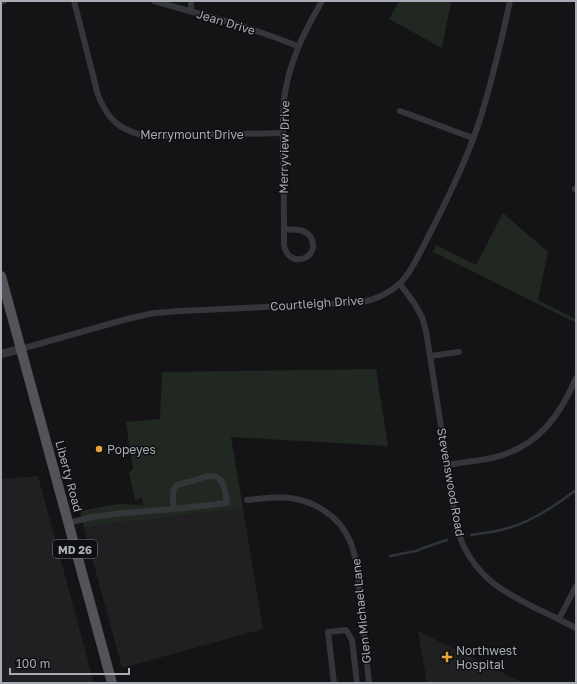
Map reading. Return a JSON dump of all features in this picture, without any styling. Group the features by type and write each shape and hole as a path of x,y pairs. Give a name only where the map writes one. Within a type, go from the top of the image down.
{"main road":[{"name":"Liberty Road","path":"1,276 112,683"}],"street":[{"name":"Merrymount Drive","path":"74,1 102,106 115,123 124,129 134,134 146,136 283,133"},
{"name":"Jean Drive","path":"154,1 254,30 298,46"},
{"path":"191,1 191,11"},
{"name":"Merryview Drive","path":"284,229 303,231 308,234 313,244 311,253 304,258 296,259 286,253 285,249 284,229 283,133 284,100 290,71 298,46 322,1"},
{"name":"Courtleigh Drive","path":"1,354 154,313 367,301 382,295 400,284 408,274 417,258 451,192 463,165 482,114 500,48 510,1"},
{"path":"400,111 473,138"},
{"name":"Stevenswood Road","path":"400,284 422,317 426,331 457,527 462,544 479,569 498,587 510,595 576,628"},
{"path":"430,356 459,352"},
{"path":"447,465 496,457 523,447 536,438 558,413 576,378"},
{"path":"68,523 92,517 115,514 174,509 227,503 224,486 220,479 216,476 210,476 178,484 174,488 173,493 174,509"},
{"name":"Glen Michael Lane","path":"247,500 289,497 314,504 335,519 349,537 357,565 369,683"},
{"path":"559,619 576,586"},
{"path":"334,683 328,632 346,630 352,640 357,683"}],"shaded area":[{"path":"399,1 451,1 442,48 389,19"},
{"path":"503,213 548,252 538,300 576,319 576,323 433,252 436,245 476,265"},
{"path":"376,369 388,446 231,437 243,508 144,521 119,522 84,528 80,511 117,504 143,505 142,498 135,500 129,473 133,469 126,422 160,419 162,372"},
{"path":"38,476 94,683 1,683 1,479"},
{"path":"243,508 263,629 122,668 84,528 119,522 144,521"},
{"name":"Northwest Hospital","path":"418,631 524,683 427,683"}],"waterway":[{"path":"471,535 517,525 552,507 576,490"},
{"path":"390,556 416,551 447,540"}],"place":[{"name":"Popeyes","path":"99,449"},
{"name":"Northwest Hospital","path":"447,657"}]}
